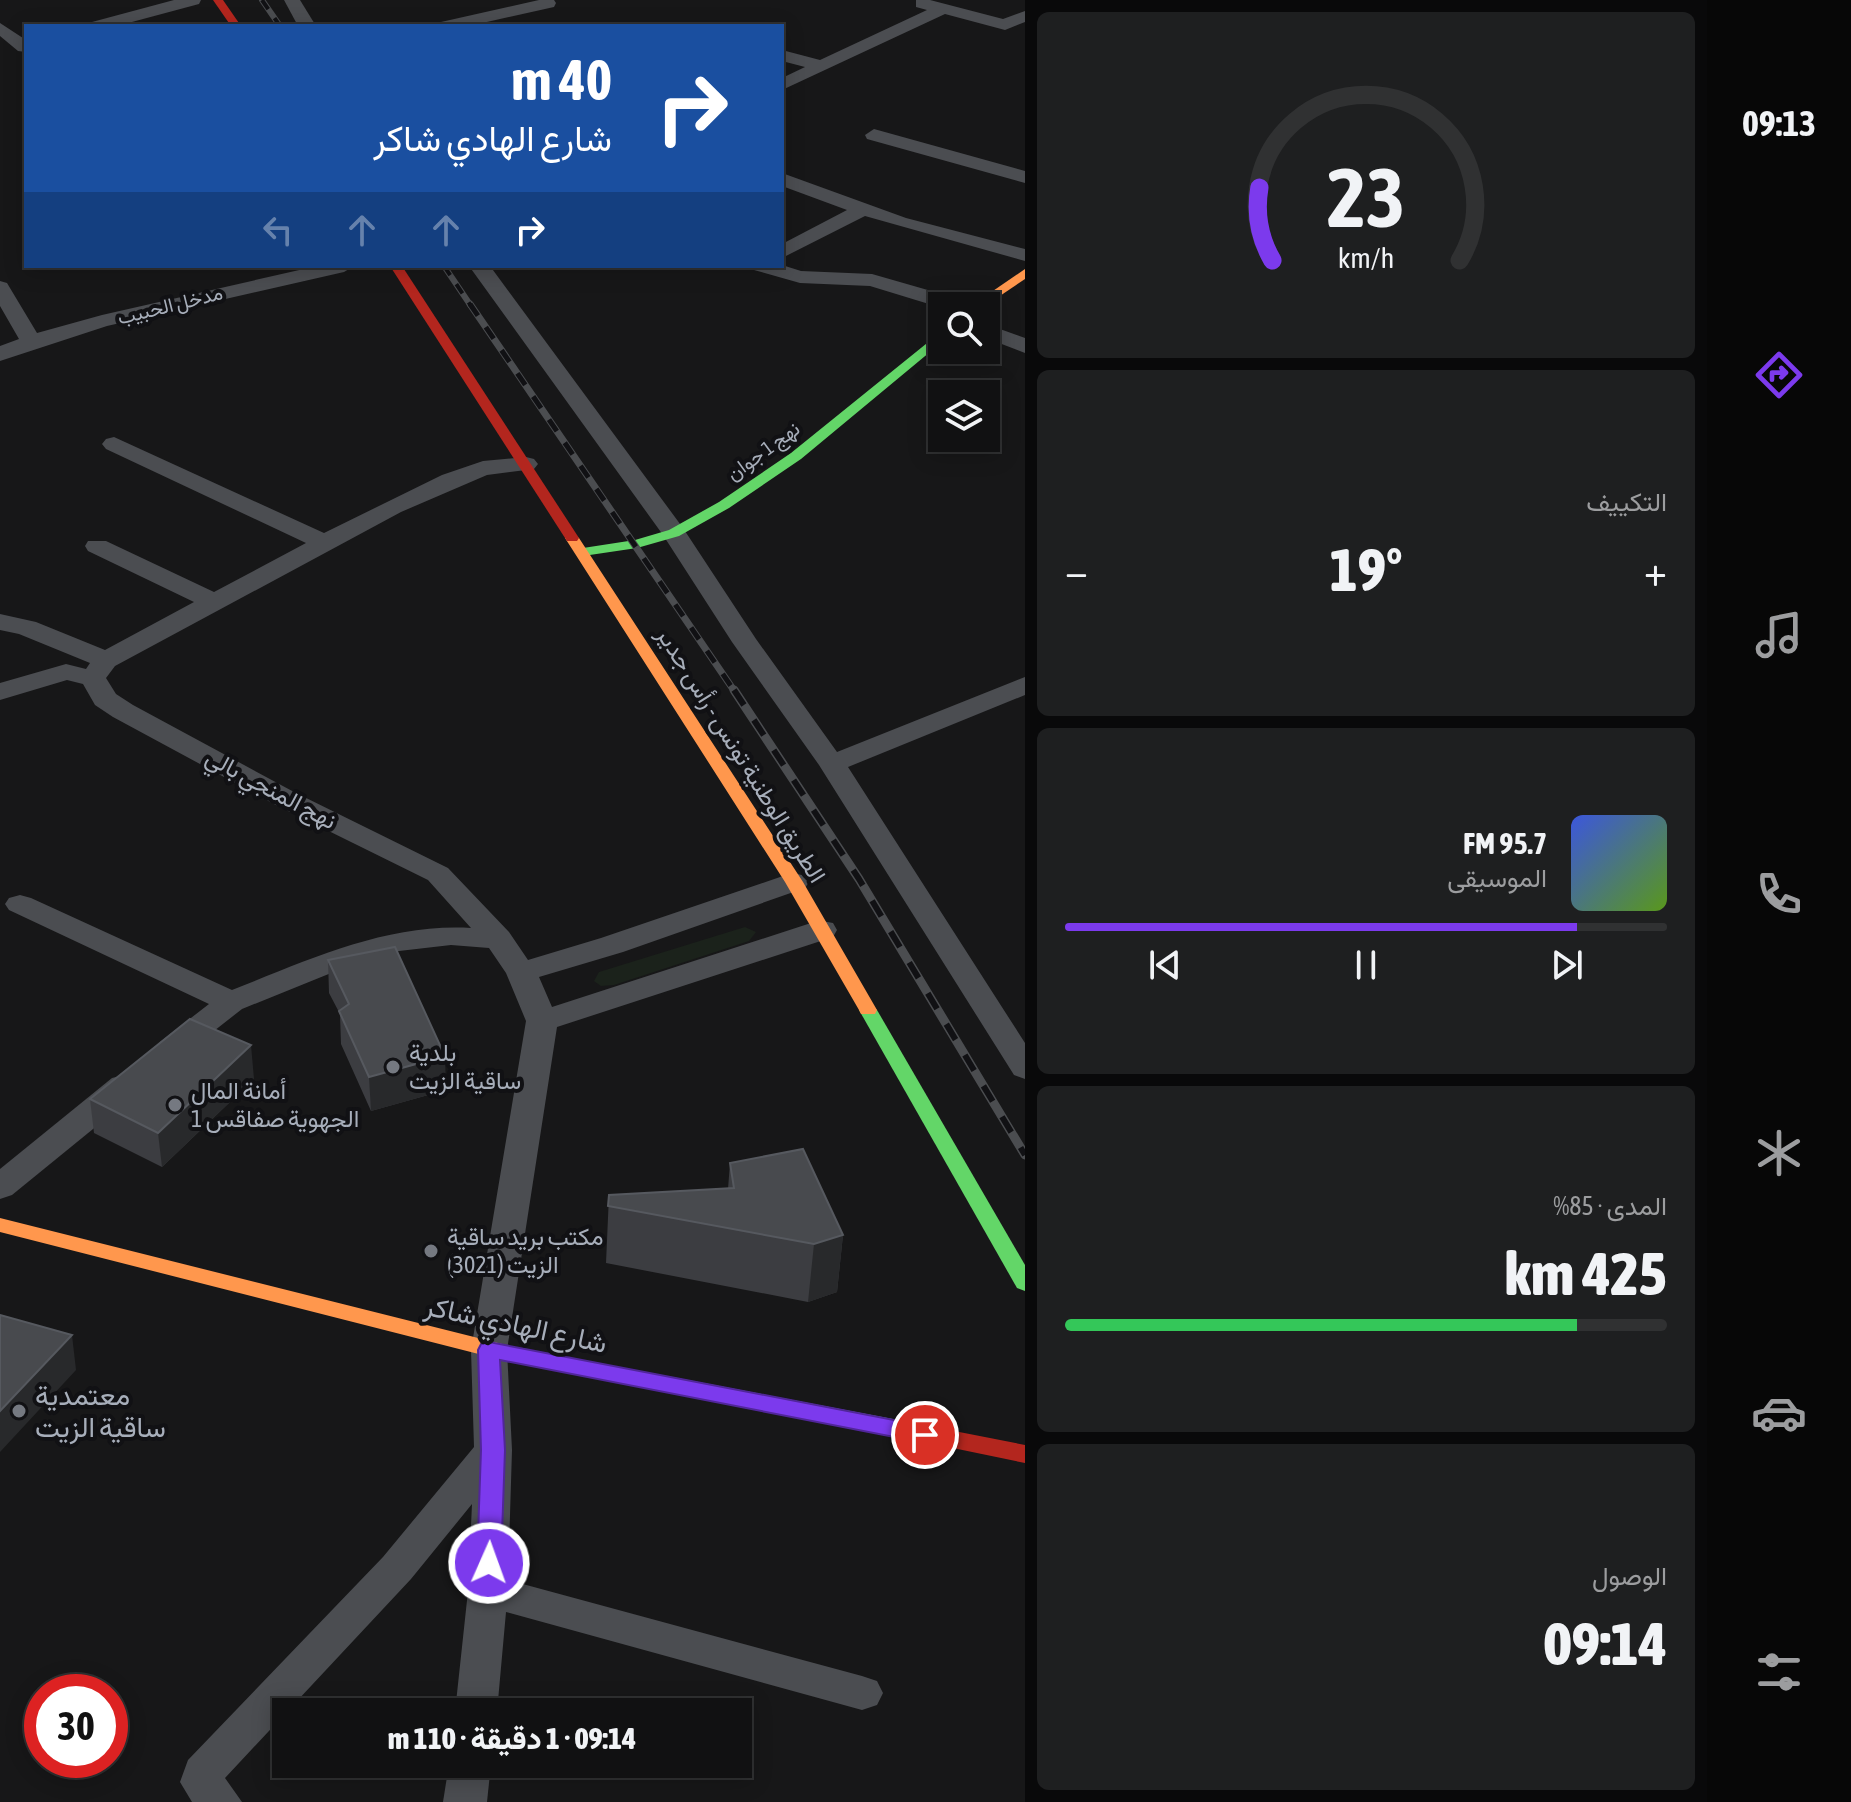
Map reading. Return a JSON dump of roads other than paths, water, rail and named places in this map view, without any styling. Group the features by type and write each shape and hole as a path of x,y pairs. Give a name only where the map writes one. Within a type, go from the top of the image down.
{"main road":[{"path":"218,0 235,24"},
{"name":"الطريق الوطنية تونس - رأس جدير","path":"397,268 794,882 1025,1283"},
{"path":"997,292 1025,273"},
{"name":"نهج 1 جوان","path":"583,552 637,544 674,533 724,505 796,456 928,347"},
{"name":"شارع الهادي شاكر","path":"0,1225 489,1350 1025,1454"}],"street":[{"path":"105,24 193,0"},
{"path":"292,0 306,24"},
{"path":"913,0 1025,31"},
{"path":"456,24 548,3"},
{"path":"784,84 942,9"},
{"path":"1005,25 1025,16"},
{"path":"0,28 24,45"},
{"path":"0,54 24,46"},
{"path":"784,56 820,66"},
{"path":"874,135 1025,177"},
{"path":"784,180 862,210 1025,255"},
{"path":"784,251 862,210"},
{"name":"مدخل الحبيب","path":"0,354 31,342 213,294 335,268"},
{"path":"480,268 674,533 745,642 1014,1029 1025,1068"},
{"path":"768,268 800,277 872,280 928,297"},
{"path":"0,287 31,342"},
{"path":"1000,336 1025,346"},
{"path":"114,444 325,543"},
{"path":"0,692 66,672 100,669 325,543 466,474 483,468 526,464"},
{"path":"97,546 216,603"},
{"path":"0,622 27,628 100,669"},
{"name":"نهج المنجي بالي","path":"100,669 105,699 123,711 284,798 438,874 498,939 521,972 542,1021"},
{"path":"832,764 1025,685"},
{"path":"521,972 612,945 794,882"},
{"path":"20,904 231,1002"},
{"path":"477,1698 488,1591 493,1450 489,1350 542,1021 822,930"},
{"path":"0,1187 231,1002 330,962 396,942 451,936 498,939"},
{"path":"220,1802 204,1789 201,1782 203,1773 397,1568 493,1450"},
{"path":"488,1591 862,1693"},
{"path":"465,1802 468,1778"}],"railway":[{"path":"262,0 279,24"},
{"path":"445,268 471,306"},
{"path":"470,304 735,692"},
{"path":"734,690 859,879 1025,1155"}],"place":[{"name":"بلدية ساقية الزيت","path":"393,1067"},
{"name":"أمانة المال الجهوية صفاقس 1","path":"175,1105"},
{"name":"مكتب بريد ساقية الزيت (3021)","path":"431,1251"},
{"name":"معتمدية ساقية الزيت","path":"19,1411"}]}
